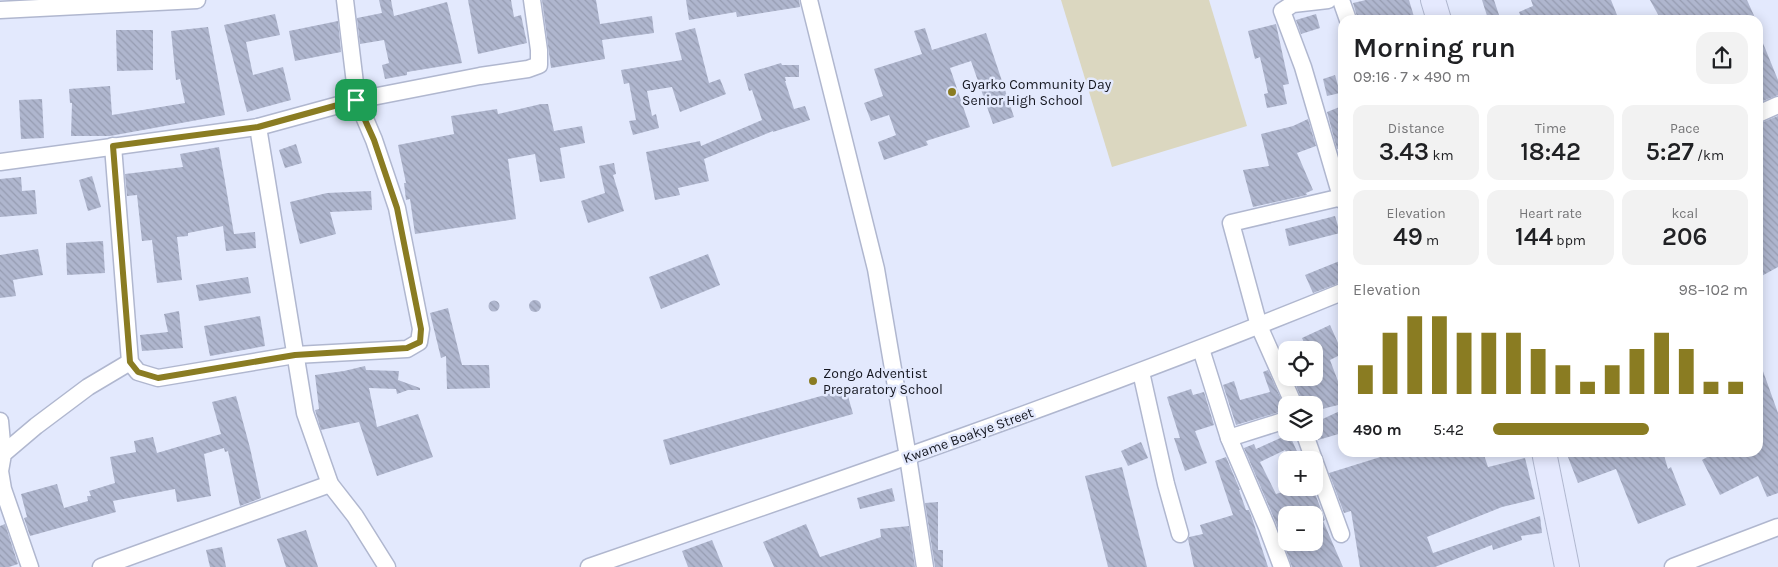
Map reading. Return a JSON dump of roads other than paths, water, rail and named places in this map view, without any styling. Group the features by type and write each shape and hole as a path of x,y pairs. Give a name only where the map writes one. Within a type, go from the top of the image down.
{"street":[{"path":"4,6 197,0"},
{"path":"113,146 130,362 138,372 158,378 295,355 407,348 420,342 421,329 397,208 374,140 356,100 345,0"},
{"path":"0,162 258,127 356,100 480,76 528,69 539,65 539,50 532,0"},
{"path":"809,0 876,269 925,567"},
{"path":"1328,0 1293,4 1282,11 1303,67 1338,185"},
{"path":"1341,0 1346,15"},
{"path":"1433,0 1438,15"},
{"path":"1763,112 1778,105"},
{"path":"258,127 305,413 330,484 355,516 387,567"},
{"path":"1290,396 1259,326 1231,223 1338,199"},
{"name":"Kwame Boakye Street","path":"589,567 908,457 1141,372 1338,294"},
{"path":"1201,349 1229,438 1267,526 1282,567"},
{"path":"3,454 88,386 130,362"},
{"path":"1141,372 1166,484 1180,534"},
{"path":"0,421 3,454 0,471 3,489 30,567"},
{"path":"1229,438 1278,423"},
{"path":"1545,457 1567,567"},
{"path":"101,567 330,484"},
{"path":"1323,485 1341,534"},
{"path":"1673,567 1778,527"}],"place":[{"name":"Gyarko Community Day Senior High School","path":"952,92"},
{"name":"Zongo Adventist Preparatory School","path":"813,381"}]}
